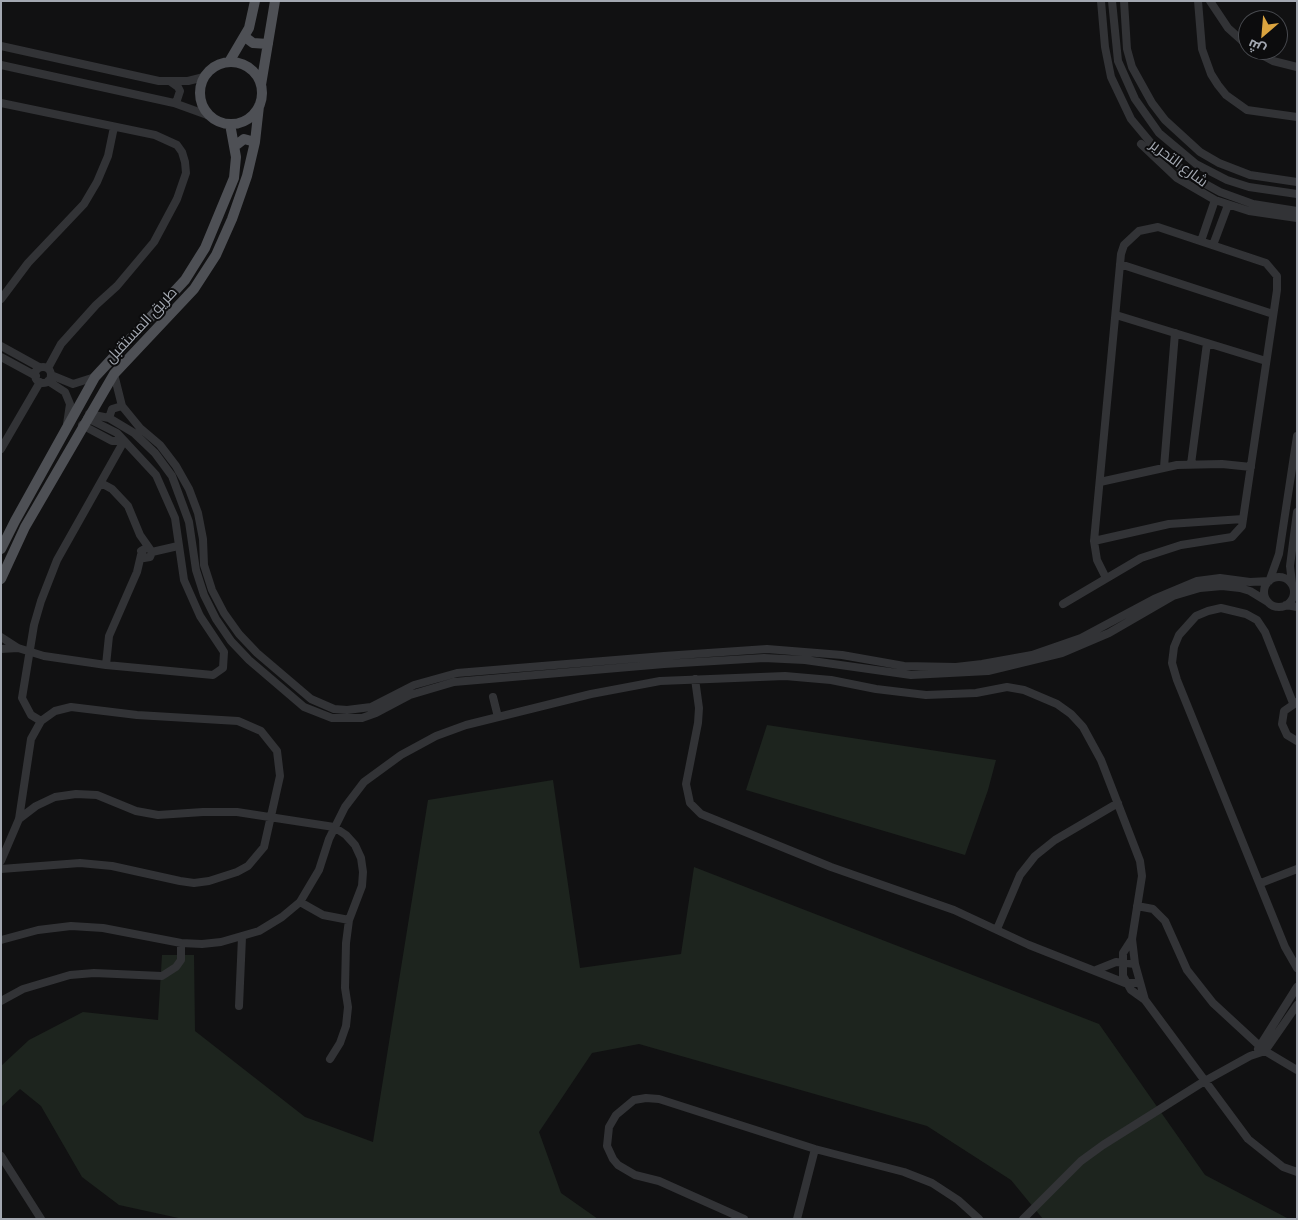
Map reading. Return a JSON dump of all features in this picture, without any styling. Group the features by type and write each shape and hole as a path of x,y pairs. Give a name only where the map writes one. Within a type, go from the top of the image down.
{"main road":[{"path":"229,62 245,37 253,17 256,1"},
{"path":"261,86 258,78 246,66 229,62 218,65 204,77 200,98 210,116 230,124 244,121 259,106 275,1"},
{"path":"245,37 253,43 268,44"},
{"name":"طريق المستقبل","path":"1,579 25,527 86,419 114,374 194,288 216,255 247,176 255,142 259,106"},
{"name":"طريق المستقبل","path":"1,549 66,426 96,377 185,280 205,248 234,178 236,146 230,124"},
{"path":"236,146 244,139 255,142"}],"street":[{"name":"شارع التحرير","path":"1101,1 1106,55 1117,92 1141,132 1174,164 1220,192 1272,212 1297,211"},
{"name":"شارع التحرير","path":"1112,1 1118,61 1128,86 1152,125 1182,154 1227,180 1249,187 1297,194"},
{"path":"1124,1 1127,48 1132,67 1165,120 1200,152 1242,173 1297,182"},
{"path":"1198,1 1206,62 1222,90 1247,110 1297,117"},
{"path":"1210,1 1228,28 1238,37"},
{"path":"1,46 175,83 180,91 178,100 174,103"},
{"path":"1271,60 1297,68"},
{"path":"1,65 174,103 210,116"},
{"path":"171,82 204,77"},
{"path":"1128,86 1140,82"},
{"path":"1,103 155,135 177,145 182,152 186,173 167,221 154,242 116,286 72,330 61,344 1,449"},
{"path":"1,299 28,264 84,204 97,182 108,156 114,127"},
{"path":"1140,144 1177,178 1215,200 1228,205 1297,218"},
{"path":"1174,164 1182,154"},
{"path":"1283,193 1284,180"},
{"path":"1201,241 1215,200"},
{"path":"1213,245 1228,205"},
{"path":"1063,604 1106,578 1160,550 1181,544 1232,537 1238,532 1243,519 1278,285 1273,269 1266,263 1168,230 1148,228 1139,231 1124,245 1120,264 1094,541 1097,560 1106,578"},
{"path":"1120,264 1273,314"},
{"path":"1116,315 1266,361"},
{"path":"1164,467 1175,333"},
{"path":"1191,464 1208,343"},
{"path":"1,346 44,375 65,392 70,404 66,426"},
{"path":"1,357 44,375 73,384 96,377"},
{"path":"114,374 122,406 160,445 176,466 189,489 198,513 203,539 204,565 212,590 224,613 239,634 257,653 311,700 322,705 346,710 371,707 414,685 457,673 664,660 764,658 805,660 911,675 962,674 1013,667 1062,653 1109,633 1174,596 1200,588 1222,586 1240,588 1250,591 1268,602 1280,606 1297,607"},
{"path":"109,418 112,409 122,406"},
{"path":"86,419 109,418 141,440 155,453 172,476 189,522 196,570 204,595 216,619 231,640 249,660 304,707 317,714 347,720 362,718 376,713 410,695 454,682 768,649 832,654 904,666 956,667 982,664 1032,655 1073,641 1104,627 1168,592 1197,581 1220,578 1250,582 1279,577 1294,587"},
{"path":"1,637 18,648 30,652 106,666 213,675 223,668 224,652 200,616 184,580 175,518 156,475 139,454 124,441 112,441 86,419"},
{"path":"1268,602 1264,589 1270,580 1279,554 1297,436"},
{"path":"41,720 31,715 22,698 34,625 48,580 124,441"},
{"path":"1100,482 1164,467 1191,464 1251,467"},
{"path":"101,483 121,497 128,506 146,553 109,636 106,666"},
{"path":"1287,499 1297,501"},
{"path":"1286,605 1291,601 1294,587 1290,566 1297,512"},
{"path":"1094,541 1169,524 1243,519"},
{"path":"146,553 178,546"},
{"path":"1297,741 1287,735 1282,724 1284,711 1295,702 1265,632 1251,617 1234,610 1208,610 1196,616 1179,634 1173,654 1174,671 1288,953 1297,968"},
{"path":"1,649 18,648"},
{"path":"1,940 38,930 70,926 103,928 181,943 221,942 242,937 282,917 300,902 319,870 334,827 364,782 401,755 436,736 466,725 498,717 625,686 695,678 785,676 831,680 876,689 926,695 976,693 1007,687 1024,690 1057,704 1083,727 1101,760 1118,803 1140,861 1142,876 1132,939 1134,964 1145,1000 1203,1082 1248,1139 1283,1167 1297,1172"},
{"path":"695,678 698,693 698,723 686,784 686,794 696,810 706,818 831,867 920,897 1062,958 1126,983 1139,983"},
{"path":"493,697 498,717"},
{"path":"1,861 19,819 31,740 41,720 55,711 71,707 137,715 238,721 250,725 270,740 280,763 280,776 264,847 257,857 237,872 209,881 180,882 112,866 80,863 1,869"},
{"path":"19,819 36,806 55,797 76,794 97,795 136,811 158,815 227,811 334,827 355,845 361,858 363,872 362,886 349,920 345,965 348,1007 346,1026 340,1043 330,1059"},
{"path":"997,929 1020,875 1035,856 1055,840 1118,803"},
{"path":"1261,883 1297,869"},
{"path":"300,902 323,915 349,920"},
{"path":"1137,906 1153,909 1160,914 1165,921 1180,958 1195,982 1214,1003 1260,1050 1297,1070"},
{"path":"239,1006 242,937"},
{"path":"1132,939 1123,953 1121,961 1126,983 1137,996 1145,1000"},
{"path":"1,1001 23,989 70,976 94,973 162,976 170,973 181,960 181,943"},
{"path":"1288,953 1297,957"},
{"path":"1096,970 1110,963 1121,961 1134,964"},
{"path":"1260,1050 1271,1030 1294,999 1297,987"},
{"path":"1023,1219 1081,1161 1103,1145 1203,1082 1260,1050 1278,1036 1297,1006"},
{"path":"1271,1030 1278,1036"},
{"path":"744,1219 659,1181 635,1174 618,1165 613,1160 607,1146 609,1127 616,1115 634,1100 646,1098 659,1099 815,1149 886,1167 932,1184 958,1200 978,1219"},
{"path":"797,1219 815,1149"},
{"path":"1,1156 41,1219"}],"shaded area":[{"path":"767,725 996,760 988,790 965,855 746,790"},
{"path":"553,780 580,968 681,954 694,867 1099,1024 1205,1175 1289,1219 1043,1219 1011,1180 927,1126 639,1044 592,1053 539,1132 561,1193 598,1219 183,1219 119,1205 82,1177 41,1106 20,1089 1,1107 1,1066 29,1040 83,1012 158,1020 162,955 194,955 195,1031 305,1117 373,1142 428,800"}]}
